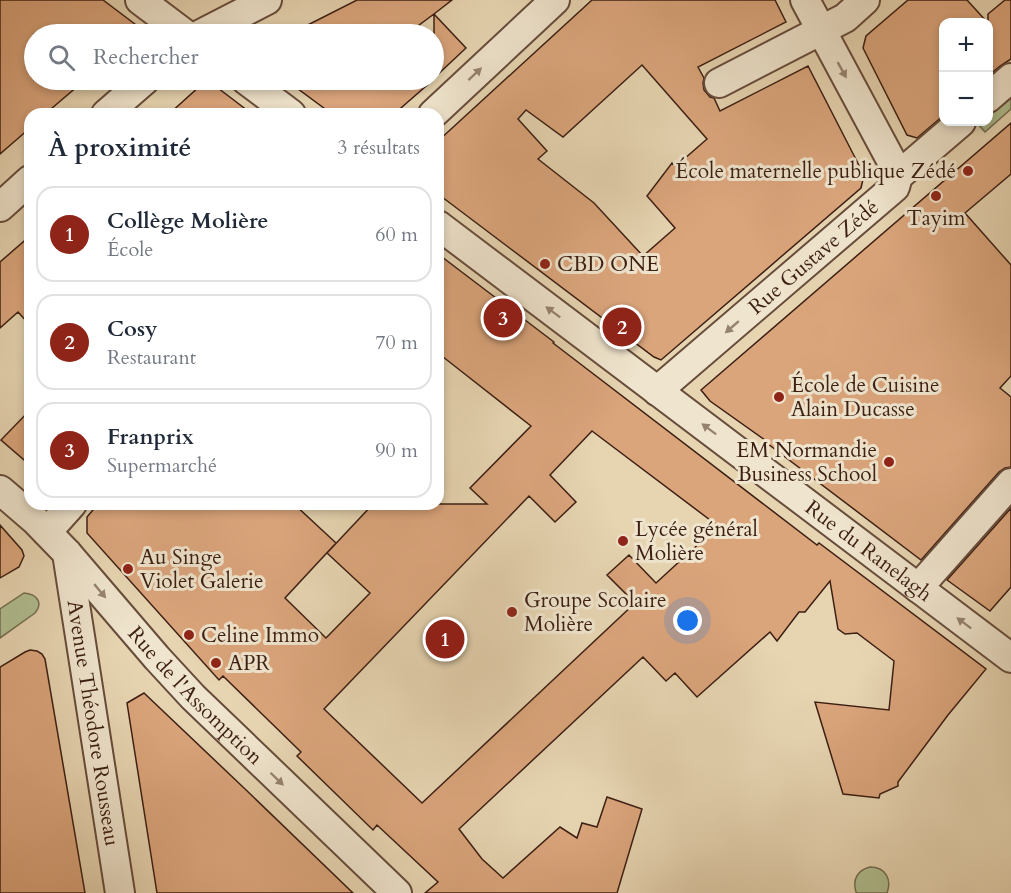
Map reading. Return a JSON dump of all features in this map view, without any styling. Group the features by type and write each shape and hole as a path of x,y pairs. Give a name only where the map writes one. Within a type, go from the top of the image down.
{"street":[{"path":"140,0 172,24"},
{"path":"220,24 267,0"},
{"path":"439,108 555,0"},
{"path":"805,0 898,176"},
{"path":"719,83 845,18 866,0"},
{"path":"993,94 1011,78"},
{"path":"113,108 134,90"},
{"path":"259,90 283,108"},
{"name":"Rue Gustave Zédé","path":"657,391 896,187 898,176 956,126"},
{"path":"0,207 24,185"},
{"name":"Rue du Ranelagh","path":"444,230 1011,658"},
{"path":"918,588 1011,483"},
{"name":"Rue de l'Assomption","path":"0,490 67,552 193,697 397,893"},
{"path":"47,532 67,510"},
{"name":"Avenue Théodore Rousseau","path":"67,552 120,893"}],"green space":[{"path":"1011,87 1011,109 993,125 993,103"},
{"path":"980,126 992,126 985,132"},
{"path":"24,593 37,599 38,609 0,638 0,609"},
{"path":"870,867 880,869 886,875 889,883 887,893 856,892 857,876 862,870"}],"building":[{"path":"0,0 103,0 135,24 24,24 24,90 73,90 52,108 24,108 24,133 0,154"},
{"path":"357,0 452,0 420,24 310,24"},
{"path":"592,0 775,0 786,22 698,67 704,78 704,90 714,98 720,111 808,66 864,175 861,188 661,360 444,199 444,136","holes":["642,65 707,139 676,166 672,163 647,196 675,228 643,256 594,203 538,159 547,151 518,119 526,110 563,137"]},
{"path":"908,0 967,0 983,18 939,18 939,119 917,138 907,135 863,48 866,36"},
{"path":"1005,0 1011,0 1011,59 993,72 993,18 988,18 988,14"},
{"path":"434,14 443,24 434,24"},
{"path":"444,25 466,48 444,69"},
{"path":"196,90 221,90 244,108 176,108"},
{"path":"300,90 422,90 401,108 324,108"},
{"path":"1011,123 1011,174 965,213 1011,265 1011,376 1000,388 1011,397 1011,467 999,472 921,560 769,443 710,401 701,390"},
{"path":"24,241 24,318 18,312 0,328 0,262"},
{"path":"444,259 817,545 819,543 986,669 948,715 898,782 898,786 880,794 879,798 843,794 815,702 889,710 894,661 857,633 845,634 838,629 830,581 805,612 799,612 777,641 770,632 697,697 675,673 666,681 643,657 459,829 482,859 503,878 560,827 577,838 582,823 597,827 607,797 642,809 617,893 425,893 438,882 377,825 373,830 297,756 301,752 223,676 219,680 87,533 87,517 93,510 300,510 336,543 285,598 326,638 370,593 327,553 367,510 444,510 444,504 487,504 470,488 531,426 444,358","holes":["592,431 718,526 656,583 629,555 607,575 635,603 422,803 324,709 529,496 555,522 576,502 550,475"]},
{"path":"24,416 24,460 1,440"},
{"path":"1011,508 1011,587 990,611 947,580"},
{"path":"0,525 22,550 24,556 19,567 0,578"},
{"path":"30,650 42,654 45,659 85,893 0,893 0,667"},
{"path":"144,693 353,893 157,893 127,703"}],"place":[{"name":"École maternelle publique Zédé","path":"968,171"},
{"name":"Tayim","path":"936,196"},
{"name":"CBD ONE","path":"545,264"},
{"name":"Franprix","path":"503,318"},
{"name":"Cosy","path":"622,327"},
{"name":"École de Cuisine Alain Ducasse","path":"779,397"},
{"name":"EM Normandie Business School","path":"889,462"},
{"name":"Lycée général Molière","path":"623,541"},
{"name":"Au Singe Violet Galerie","path":"128,569"},
{"name":"Groupe Scolaire Molière","path":"512,612"},
{"name":"Celine Immo","path":"189,635"},
{"name":"Collège Molière","path":"445,639"},
{"name":"APR","path":"216,663"}]}
